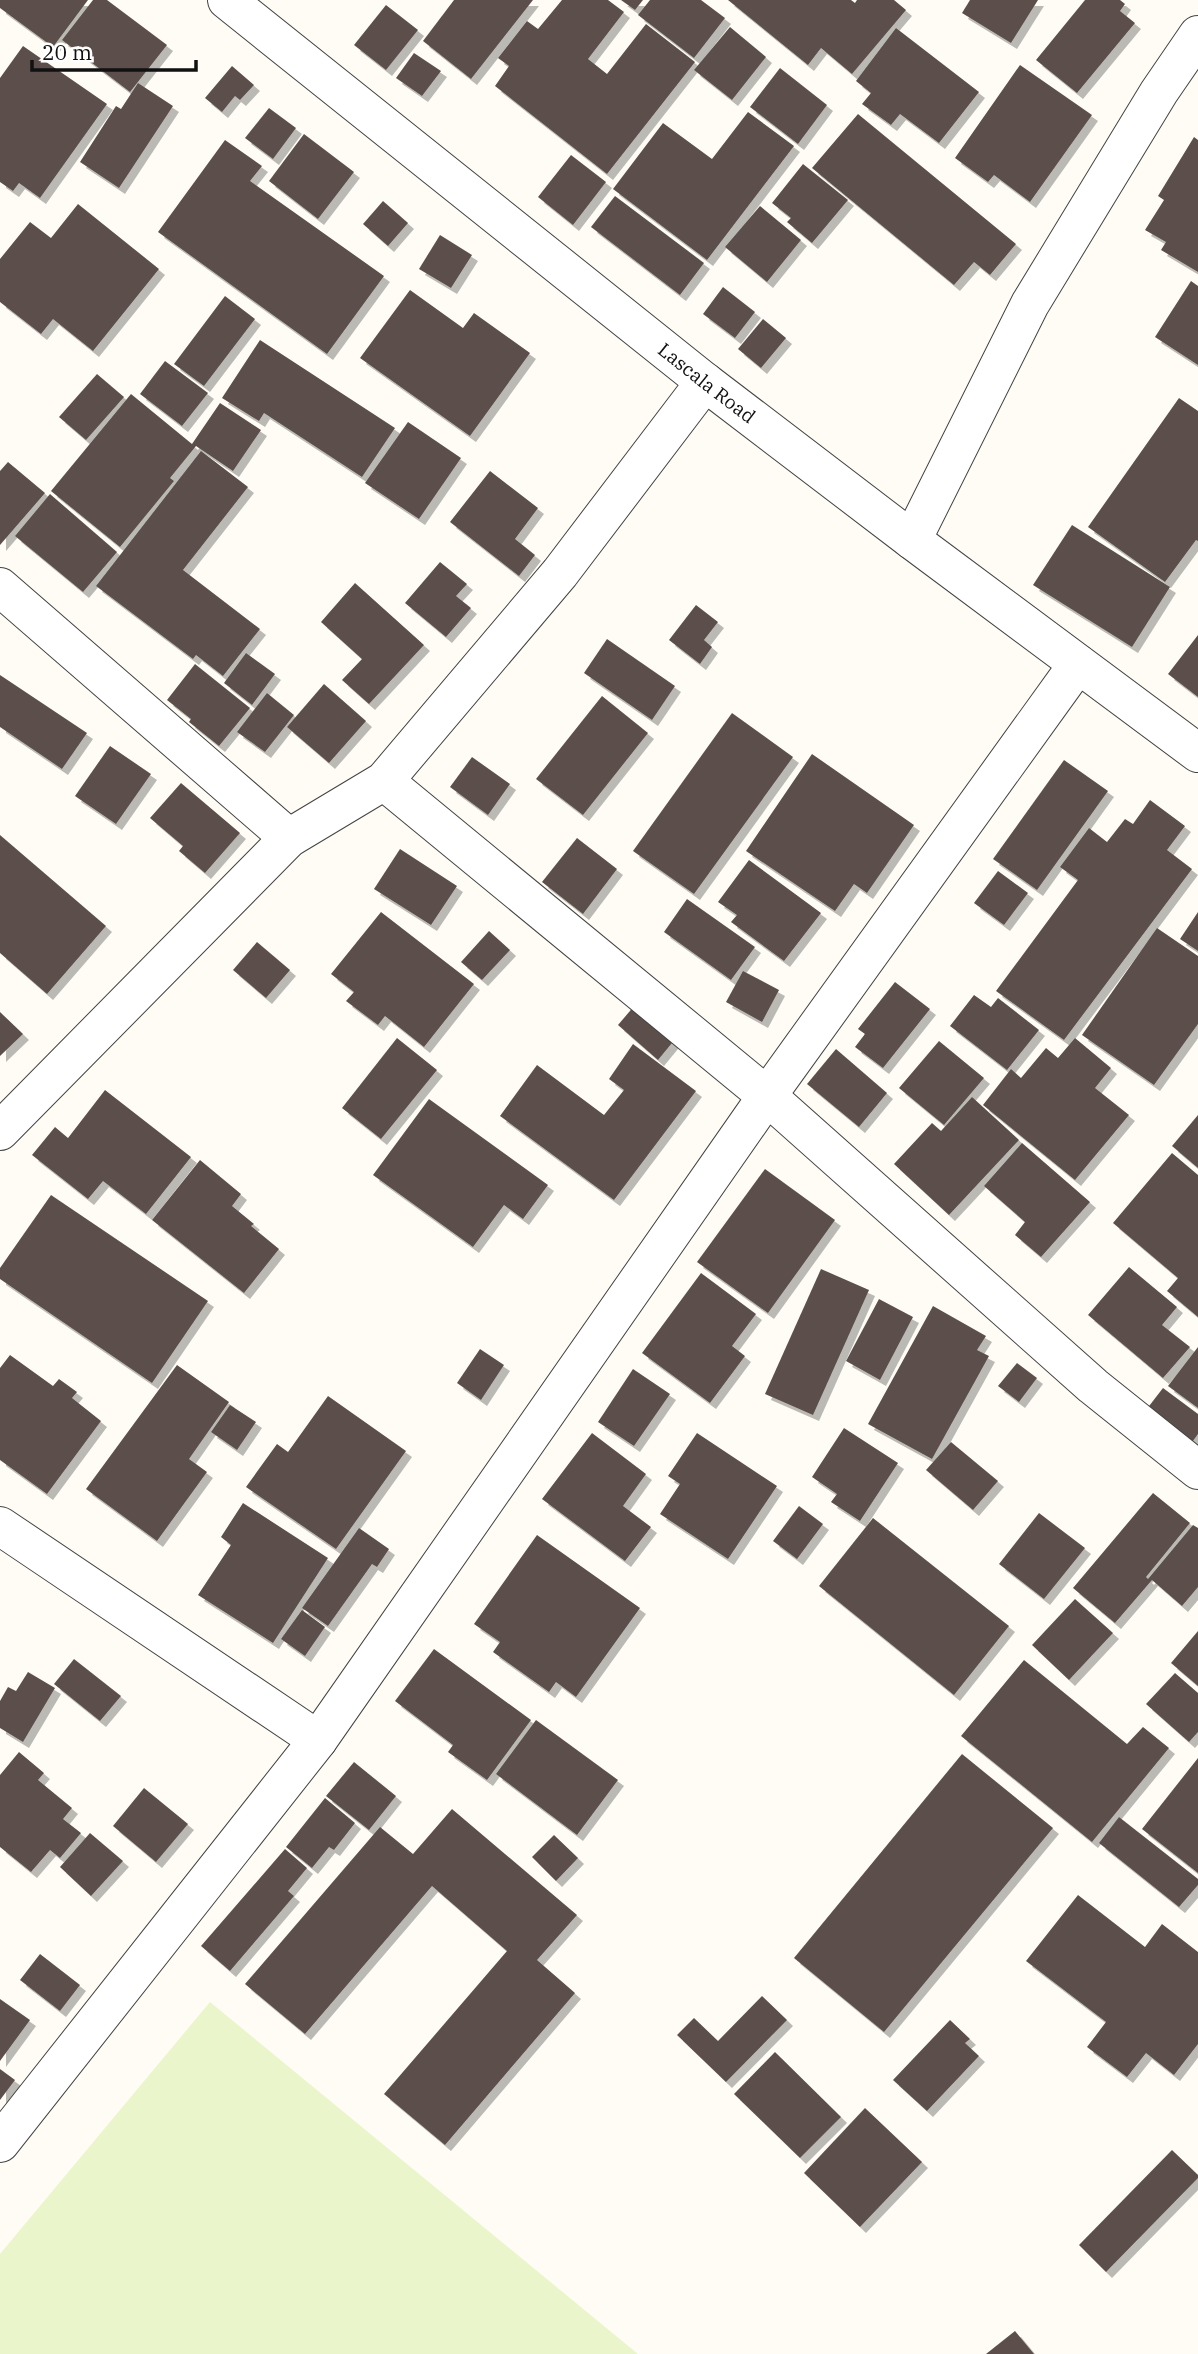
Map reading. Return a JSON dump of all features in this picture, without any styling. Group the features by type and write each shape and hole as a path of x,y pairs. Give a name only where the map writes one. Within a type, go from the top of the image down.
{"street":[{"name":"Lascala Road","path":"227,0 705,382 1198,753"},
{"path":"912,540 1030,304 1159,92 1198,35"},
{"path":"0,1131 289,838 384,781 560,573 705,382"},
{"path":"0,587 289,838"},
{"path":"0,2143 318,1740 767,1096 1078,664"},
{"path":"384,781 767,1096 1093,1387 1198,1470"},
{"path":"0,1526 318,1740"}],"green space":[{"path":"210,2002 638,2354 0,2354 0,2254"}],"building":[{"path":"0,0 88,0 53,47 0,8"},
{"path":"93,0 107,0 167,45 130,92 62,40"},
{"path":"454,0 533,0 471,79 423,41"},
{"path":"562,0 608,0 624,12 588,59 607,74 646,24 695,62 607,174 495,86 509,66 498,58 527,21 538,29"},
{"path":"621,0 643,0 635,10"},
{"path":"650,0 701,0 725,18 694,58 638,15"},
{"path":"728,0 851,0 855,3 857,0 894,0 906,10 852,74 821,48 808,65"},
{"path":"970,0 1038,0 1011,43 962,13"},
{"path":"1085,0 1120,0 1125,4 1120,11 1135,23 1077,93 1036,60"},
{"path":"386,5 418,30 386,70 354,45"},
{"path":"730,27 766,57 732,100 694,70"},
{"path":"896,28 979,92 939,143 900,114 891,125 862,104 871,93 856,81"},
{"path":"23,46 107,104 40,198 19,183 13,191 0,182 0,78"},
{"path":"414,53 441,71 422,96 396,78"},
{"path":"1020,65 1092,115 1030,202 994,175 988,182 955,158"},
{"path":"232,66 254,85 240,100 235,96 222,112 205,98"},
{"path":"780,68 827,105 798,144 750,107"},
{"path":"138,83 173,106 119,188 80,162 116,106 121,109"},
{"path":"269,108 296,128 273,159 245,138"},
{"path":"748,112 794,146 707,260 613,189 663,123 712,159"},
{"path":"858,114 1016,244 990,275 974,262 954,285 812,168"},
{"path":"304,134 354,172 318,219 269,181"},
{"path":"1194,137 1198,140 1198,272 1161,250 1166,242 1145,230 1164,200 1158,196"},
{"path":"225,140 262,166 250,181 384,276 327,354 158,232"},
{"path":"571,155 606,182 573,225 538,197"},
{"path":"803,164 848,200 812,243 787,222 791,218 772,203"},
{"path":"615,196 704,263 680,295 591,227"},
{"path":"383,201 408,223 388,246 363,224"},
{"path":"78,204 159,269 93,351 53,319 41,334 0,302 0,259 30,222 51,238"},
{"path":"760,206 801,240 767,282 725,247"},
{"path":"440,235 472,255 451,288 419,269"},
{"path":"1191,281 1198,286 1198,365 1155,337"},
{"path":"723,287 755,312 735,338 703,314"},
{"path":"410,290 463,328 474,313 530,353 470,436 360,358"},
{"path":"225,296 255,319 204,386 174,364"},
{"path":"763,319 786,338 761,368 738,349"},
{"path":"260,340 395,428 362,477 264,413 259,421 222,398"},
{"path":"165,361 208,393 182,426 140,394"},
{"path":"97,374 124,397 86,440 59,417"},
{"path":"131,394 192,444 220,403 261,430 233,471 196,446 170,478 174,481 120,547 51,491"},
{"path":"1179,398 1198,411 1198,541 1196,540 1165,582 1088,527"},
{"path":"408,422 461,458 419,519 365,483"},
{"path":"201,451 248,487 183,570 260,629 223,676 196,655 193,659 96,586"},
{"path":"8,462 45,493 0,545 0,471"},
{"path":"490,471 538,508 515,539 535,555 519,576 450,522"},
{"path":"50,494 117,552 83,592 15,536"},
{"path":"1072,525 1170,587 1132,647 1033,585"},
{"path":"440,562 467,584 456,596 471,608 446,637 405,603"},
{"path":"355,583 424,645 369,704 342,680 362,659 321,622"},
{"path":"696,605 718,622 704,640 712,647 700,664 669,640"},
{"path":"1198,635 1198,697 1168,674"},
{"path":"607,639 675,686 652,720 584,673"},
{"path":"246,653 275,674 252,705 224,683"},
{"path":"195,664 250,708 219,746 167,700"},
{"path":"0,675 87,733 62,769 0,727"},
{"path":"324,684 366,721 329,763 287,727"},
{"path":"267,693 294,715 265,752 237,732"},
{"path":"602,696 648,733 583,815 536,779"},
{"path":"732,713 793,757 694,894 633,851"},
{"path":"110,746 151,774 116,824 75,796"},
{"path":"812,754 914,825 867,893 854,884 835,911 746,851"},
{"path":"472,757 510,784 488,815 450,787"},
{"path":"1064,760 1108,791 1037,890 993,859"},
{"path":"181,783 240,833 205,873 179,851 183,846 150,818"},
{"path":"1150,800 1185,826 1167,850 1192,869 1064,1040 996,991 1078,880 1060,867 1089,828 1107,842 1125,819 1133,824"},
{"path":"0,835 106,926 47,994 0,953"},
{"path":"577,838 617,869 583,914 542,882"},
{"path":"400,849 457,886 431,925 374,889"},
{"path":"749,860 821,913 784,961 731,922 737,915 718,902"},
{"path":"998,871 1028,893 1004,925 974,903"},
{"path":"687,899 755,947 731,980 664,932"},
{"path":"381,912 474,984 424,1047 385,1016 378,1025 346,1001 354,992 331,974"},
{"path":"1198,912 1198,951 1180,939"},
{"path":"1157,928 1198,956 1198,1024 1154,1085 1082,1035"},
{"path":"489,931 510,950 482,980 461,962"},
{"path":"257,942 290,970 266,998 233,970"},
{"path":"743,971 779,990 762,1022 726,1002"},
{"path":"895,982 930,1009 883,1068 855,1047 865,1034 858,1029"},
{"path":"974,995 991,1007 998,998 1039,1030 1007,1070 950,1026"},
{"path":"641,998 681,1032 658,1060 618,1025"},
{"path":"0,1012 23,1034 0,1056"},
{"path":"397,1038 437,1070 381,1139 342,1108"},
{"path":"1075,1038 1111,1068 1095,1088 1129,1115 1075,1180 983,1105 1011,1069 1021,1078 1046,1048 1058,1058"},
{"path":"939,1041 984,1078 944,1125 899,1088"},
{"path":"633,1044 696,1091 614,1200 500,1116 537,1065 604,1115 624,1090 609,1079"},
{"path":"836,1049 887,1093 859,1127 807,1084"},
{"path":"105,1090 191,1157 146,1214 103,1181 88,1199 32,1155 55,1127 68,1138"},
{"path":"972,1097 1019,1140 949,1215 894,1164 932,1123 941,1131"},
{"path":"429,1099 548,1185 523,1219 504,1205 473,1247 373,1175"},
{"path":"1198,1115 1198,1168 1172,1146"},
{"path":"1022,1143 1090,1202 1041,1257 1015,1235 1025,1222 984,1186"},
{"path":"1172,1153 1198,1175 1198,1317 1167,1291 1178,1278 1113,1223"},
{"path":"200,1160 241,1194 232,1206 279,1249 244,1293 152,1220"},
{"path":"765,1169 835,1220 768,1313 697,1262"},
{"path":"51,1195 208,1301 152,1383 0,1279 0,1268"},
{"path":"1129,1267 1177,1307 1162,1325 1190,1347 1163,1378 1088,1315"},
{"path":"821,1269 869,1290 813,1415 765,1394"},
{"path":"701,1273 756,1314 732,1346 745,1356 710,1403 642,1353"},
{"path":"879,1299 913,1317 880,1380 846,1361"},
{"path":"933,1306 986,1336 977,1350 989,1356 932,1459 868,1424"},
{"path":"1198,1347 1198,1408 1168,1386"},
{"path":"480,1349 504,1365 481,1400 457,1383"},
{"path":"10,1355 53,1386 59,1379 77,1392 72,1398 101,1421 47,1494 0,1460 0,1368"},
{"path":"1017,1363 1037,1378 1019,1402 998,1386"},
{"path":"177,1365 229,1402 189,1459 207,1472 157,1541 86,1489"},
{"path":"633,1369 670,1394 634,1446 598,1422"},
{"path":"1163,1388 1198,1414 1198,1434 1190,1445 1146,1410"},
{"path":"328,1396 406,1451 336,1549 246,1487 277,1444 288,1452"},
{"path":"230,1405 256,1422 237,1450 211,1432"},
{"path":"844,1428 898,1463 860,1521 831,1502 837,1494 812,1477"},
{"path":"592,1433 646,1474 623,1506 651,1527 625,1561 542,1499"},
{"path":"697,1433 777,1486 728,1559 660,1514 680,1484 668,1476"},
{"path":"951,1442 998,1481 973,1510 926,1470"},
{"path":"1153,1493 1190,1523 1146,1577 1148,1579 1193,1525 1198,1528 1198,1587 1182,1606 1152,1580 1115,1623 1073,1588"},
{"path":"243,1503 328,1558 273,1643 198,1595 231,1545 221,1537"},
{"path":"799,1506 823,1524 797,1559 773,1541"},
{"path":"1039,1513 1085,1548 1044,1599 999,1564"},
{"path":"873,1518 1009,1626 954,1695 819,1586"},
{"path":"359,1528 389,1549 377,1567 372,1564 328,1626 302,1608"},
{"path":"537,1535 640,1608 576,1697 556,1682 549,1692 493,1652 500,1642 474,1624"},
{"path":"1075,1599 1113,1633 1069,1680 1032,1645"},
{"path":"302,1610 325,1627 305,1656 281,1639"},
{"path":"1198,1631 1198,1686 1171,1663"},
{"path":"434,1649 531,1720 487,1780 448,1752 453,1745 395,1701"},
{"path":"74,1659 121,1696 100,1721 54,1684"},
{"path":"1024,1660 1127,1744 1143,1727 1169,1748 1092,1842 961,1736"},
{"path":"28,1672 55,1688 23,1742 0,1728 0,1701 8,1687 16,1691"},
{"path":"1175,1673 1198,1693 1198,1732 1189,1742 1146,1704"},
{"path":"536,1720 618,1780 577,1835 496,1774"},
{"path":"19,1752 44,1773 38,1780 72,1808 63,1819 81,1833 60,1858 50,1850 31,1872 0,1847 0,1775"},
{"path":"962,1754 1053,1828 884,2032 794,1958"},
{"path":"1198,1758 1198,1873 1142,1829"},
{"path":"354,1762 396,1796 369,1830 326,1796"},
{"path":"144,1788 188,1824 156,1862 113,1826"},
{"path":"325,1798 355,1823 334,1850 329,1847 312,1868 286,1847"},
{"path":"452,1809 577,1915 537,1960 575,1993 445,2145 384,2094 507,1951 432,1886 305,2034 245,1984 380,1827 413,1854"},
{"path":"1119,1817 1198,1879 1198,1885 1179,1907 1099,1843"},
{"path":"90,1833 123,1861 91,1896 60,1867"},
{"path":"554,1835 578,1858 556,1881 532,1857"},
{"path":"285,1849 307,1868 288,1891 294,1896 230,1971 201,1946"},
{"path":"1078,1895 1145,1947 1162,1924 1198,1952 1198,2044 1174,2075 1146,2053 1127,2077 1087,2047 1106,2022 1026,1961"},
{"path":"40,1954 80,1985 60,2011 20,1980"},
{"path":"762,1996 787,2020 726,2082 677,2035 694,2018 718,2041"},
{"path":"0,1999 30,2020 0,2061"},
{"path":"950,2020 970,2039 965,2043 979,2056 927,2111 893,2080"},
{"path":"775,2052 841,2117 800,2158 734,2094"},
{"path":"0,2069 15,2080 0,2100"},
{"path":"865,2108 922,2162 860,2227 804,2173"},
{"path":"1172,2150 1198,2178 1106,2272 1079,2245"},
{"path":"1015,2331 1034,2354 986,2354"}]}
